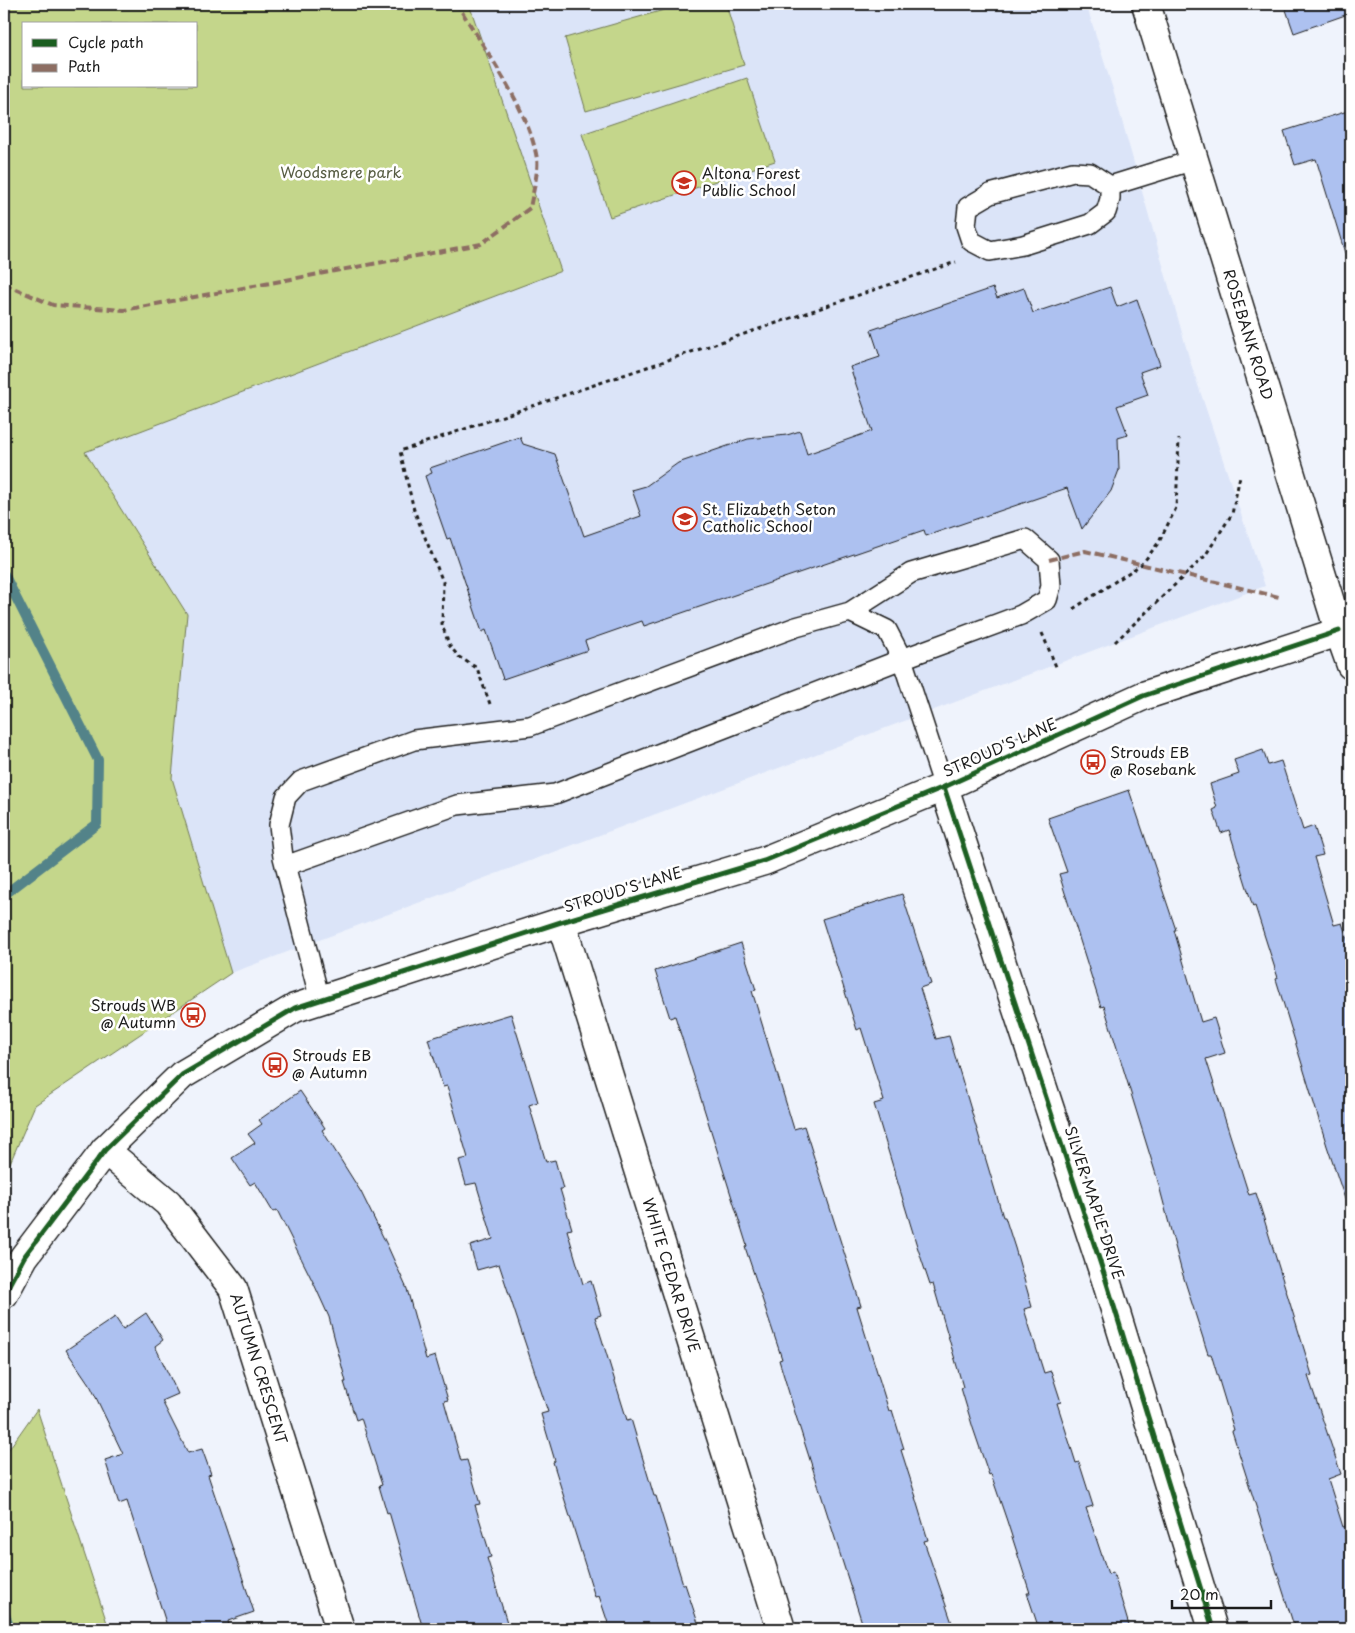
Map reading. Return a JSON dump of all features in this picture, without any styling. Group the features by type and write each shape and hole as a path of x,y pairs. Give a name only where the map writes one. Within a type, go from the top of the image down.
{"street":[{"name":"ROSEBANK ROAD","path":"1146,4 1194,160 1345,630 1351,665"},
{"name":"STROUD'S LANE","path":"4,1294 24,1257 105,1150 182,1075 295,1008 561,922 764,861 944,787 1143,696 1345,630"},
{"name":"SILVER MAPLE DRIVE","path":"944,787 1105,1277 1213,1629"},
{"name":"WHITE CEDAR DRIVE","path":"561,922 781,1629"},
{"name":"AUTUMN CRESCENT","path":"105,1150 168,1203 233,1288 340,1629"}],"lane":[{"path":"1110,186 1194,160"},
{"path":"1073,172 1090,173 1110,186 1110,199 1106,212 1090,224 1023,245 990,251 971,241 966,226 968,207 990,194 1073,172"},
{"path":"285,866 457,805 555,794 902,659 1021,615 1047,600 1051,586 1049,560 1025,539 911,573 850,612 796,628 530,726 414,740 301,781 286,797 279,825 285,866 320,1000"},
{"path":"850,612 887,630 902,659 944,787"}],"path":[{"path":"500,730 477,668 459,657 449,645 442,624 443,582 414,510 400,451 990,251"},
{"path":"1068,612 1142,564 1159,542 1176,508 1179,439"},
{"path":"1115,642 1205,556 1232,514 1240,476"},
{"path":"1038,624 1057,669"}],"shaded area":[{"name":"St. Elizabeth Seton Catholic School","path":"469,4 1086,4 1115,96 1190,361 1265,586 231,973 172,778 187,614 85,452 561,271"}],"green space":[{"name":"Woodsmere park","path":"4,4 469,4 561,271 85,452 187,614 172,778 231,973 35,1105 4,1177"},
{"path":"685,4 726,4 744,65 586,111 565,38"},
{"path":"747,78 775,161 610,217 582,134"},
{"path":"37,1409 109,1629 4,1629 4,1456"}],"building":[{"path":"1284,4 1351,4 1351,13 1294,33"},
{"path":"1351,110 1351,252 1345,253 1316,159 1295,165 1284,131"},
{"path":"1110,287 1117,307 1137,299 1160,365 1140,372 1148,395 1117,406 1128,435 1118,438 1119,470 1111,491 1082,529 1067,488 926,536 924,530 644,626 642,621 585,641 588,650 503,679 486,630 482,632 450,538 447,539 425,476 432,473 430,468 520,437 523,444 555,454 584,536 641,516 632,490 646,486 678,463 748,439 787,435 800,431 807,454 872,431 850,367 880,357 871,330 993,288 997,298 1024,288 1033,313"},
{"path":"1263,750 1268,765 1281,761 1303,830 1314,826 1323,855 1314,857 1334,925 1342,923 1351,949 1351,1201 1346,1202 1327,1146 1255,906 1253,907 1229,830 1221,833 1213,810 1217,808 1210,784 1239,774 1234,760"},
{"path":"1129,790 1176,930 1174,930 1201,1022 1214,1018 1225,1053 1206,1059 1249,1195 1256,1193 1312,1375 1308,1376 1341,1474 1328,1479 1343,1527 1351,1524 1351,1629 1295,1629 1232,1431 1234,1430 1211,1354 1208,1354 1181,1269 1157,1178 1104,1006 1101,1007 1059,874 1067,872 1048,818"},
{"path":"902,894 931,984 920,988 936,1039 949,1036 1032,1307 1024,1309 1044,1373 1051,1371 1061,1402 1057,1403 1076,1463 1079,1462 1093,1506 1086,1508 1108,1574 1113,1572 1130,1629 1039,1629 1027,1593 1030,1593 1007,1521 973,1428 933,1284 930,1285 917,1246 874,1104 884,1101 861,1028 857,1030 822,919"},
{"path":"741,943 756,990 752,991 794,1129 804,1126 861,1306 857,1307 889,1411 892,1410 904,1449 901,1450 928,1540 924,1541 954,1629 864,1629 796,1416 779,1360 782,1359 745,1247 747,1246 675,1016 670,1018 655,971"},
{"path":"511,1014 538,1102 529,1105 546,1162 555,1160 563,1189 560,1189 572,1229 567,1230 583,1284 591,1281 601,1315 595,1317 627,1420 631,1419 654,1496 656,1496 683,1584 685,1584 700,1629 610,1629 599,1596 595,1597 553,1462 555,1461 541,1414 548,1412 499,1264 477,1270 470,1246 493,1239 476,1183 466,1185 459,1160 468,1158 447,1086 443,1087 428,1039"},
{"path":"300,1091 325,1128 322,1130 361,1192 388,1247 407,1289 426,1359 435,1356 448,1400 444,1401 461,1461 467,1460 480,1504 475,1505 491,1557 487,1558 509,1629 423,1629 389,1512 387,1513 379,1486 382,1485 361,1418 356,1420 344,1382 346,1382 329,1317 277,1210 273,1212 255,1182 250,1185 232,1158 255,1143 248,1134 262,1124 259,1120"},
{"path":"146,1313 163,1340 155,1346 178,1394 162,1401 188,1453 202,1449 211,1474 208,1475 254,1612 228,1621 230,1629 168,1629 127,1501 119,1504 105,1460 123,1454 91,1387 66,1350 115,1317 123,1329"}],"waterway":[{"path":"4,574 98,760 97,824 4,895"},
{"path":"4,1612 10,1629"}],"marked path":[{"path":"4,284 53,305 124,310 481,244 530,208 537,159 525,120 515,100 492,59 457,4"},
{"path":"1049,560 1085,551 1279,597"}],"cycle path":[{"path":"4,1294 24,1257 105,1150 182,1075 295,1008 561,922 764,861 944,787 1143,696 1339,631"},
{"path":"944,787 1105,1277 1213,1629"}],"place":[{"name":"Altona Forest Public School","path":"684,183"},
{"name":"St. Elizabeth Seton Catholic School","path":"685,519"},
{"name":"Strouds EB @ Rosebank","path":"1093,762"},
{"name":"Strouds WB @ Autumn","path":"193,1015"},
{"name":"Strouds EB @ Autumn","path":"275,1065"}]}
